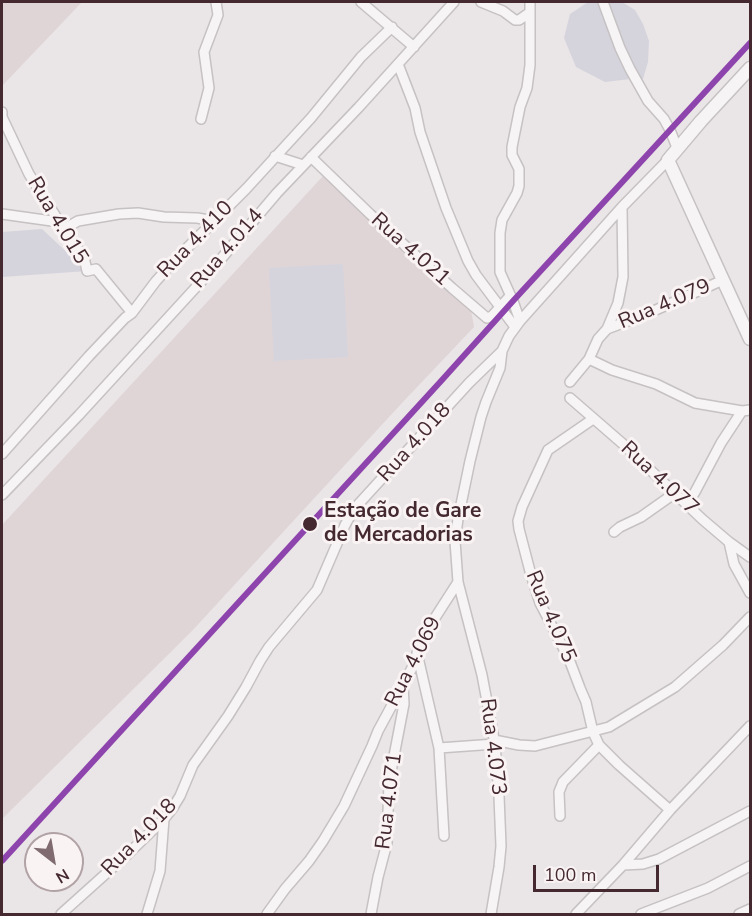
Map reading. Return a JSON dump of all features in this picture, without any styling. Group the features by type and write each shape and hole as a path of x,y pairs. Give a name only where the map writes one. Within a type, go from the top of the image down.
{"street":[{"path":"201,119 209,88 204,52 218,15 216,2"},
{"path":"361,2 414,47"},
{"name":"Rua 4.014","path":"2,495 209,273 271,199 454,2"},
{"path":"481,2 502,11 515,20 529,13"},
{"path":"517,324 510,296 500,272 500,233 502,220 519,186 519,169 512,155 512,147 520,107 527,88 530,65 530,2"},
{"path":"603,2 630,69 648,101 664,119 678,150"},
{"name":"Rua 4.410","path":"2,454 89,356 132,313 156,281 311,118 361,57 392,27"},
{"path":"398,64 415,108 420,132 453,226 468,261 501,308 517,324"},
{"path":"750,68 668,160 750,339"},
{"name":"Rua 4.015","path":"2,112 29,174 84,257 87,271 96,269 132,313"},
{"path":"275,156 303,165"},
{"name":"Rua 4.021","path":"311,157 370,214 487,318 501,308"},
{"name":"Rua 4.018","path":"61,915 164,819 180,796 194,765 228,716 260,660 317,590 354,509 469,383 502,351 517,324 622,207 668,160"},
{"path":"570,382 589,359 598,339 607,329 615,314 623,277 622,207"},
{"path":"2,214 62,225 119,214 138,213 215,221"},
{"name":"Rua 4.079","path":"607,329 723,280"},
{"path":"501,308 510,296"},
{"path":"458,582 455,541 458,519 481,417 500,368 502,351"},
{"path":"589,359 612,370 656,384 695,403 746,411 722,443 687,504"},
{"name":"Rua 4.077","path":"570,398 623,444 702,519 750,557"},
{"name":"Rua 4.075","path":"593,419 548,450 522,507 519,520 525,555 540,603 573,669 586,702 593,732 599,745 670,810"},
{"path":"614,532 641,517 675,493"},
{"path":"729,542 734,564 750,593"},
{"name":"Rua 4.069","path":"267,915 309,861 344,806 378,731 404,686 424,635 458,582"},
{"name":"Rua 4.073","path":"458,582 482,675 494,742 501,846 491,915"},
{"path":"439,748 494,742 535,746 609,727 675,687 723,645 750,617"},
{"path":"417,653 439,748 444,836"},
{"name":"Rua 4.071","path":"371,915 387,843 389,782 403,712 404,686"},
{"path":"576,915 670,810 750,726"},
{"path":"560,816 559,792 563,783 599,745"},
{"path":"623,865 643,864 659,859 750,810"},
{"path":"147,915 160,871 164,819"},
{"path":"641,915 708,888 750,866"},
{"path":"738,915 750,909"}],"shaded area":[{"path":"2,2 82,2 2,86"},
{"path":"588,2 622,2 635,10 649,41 648,62 643,79 605,82 576,67 564,38 570,14"},
{"path":"323,176 471,310 474,327 191,632 2,819 2,525"},
{"path":"42,229 87,271 2,277 2,232"},
{"path":"343,264 348,357 274,361 269,268"}],"transit line":[{"path":"2,861 750,43"}],"place":[{"name":"Estação de Gare de Mercadorias","path":"310,524"}]}
